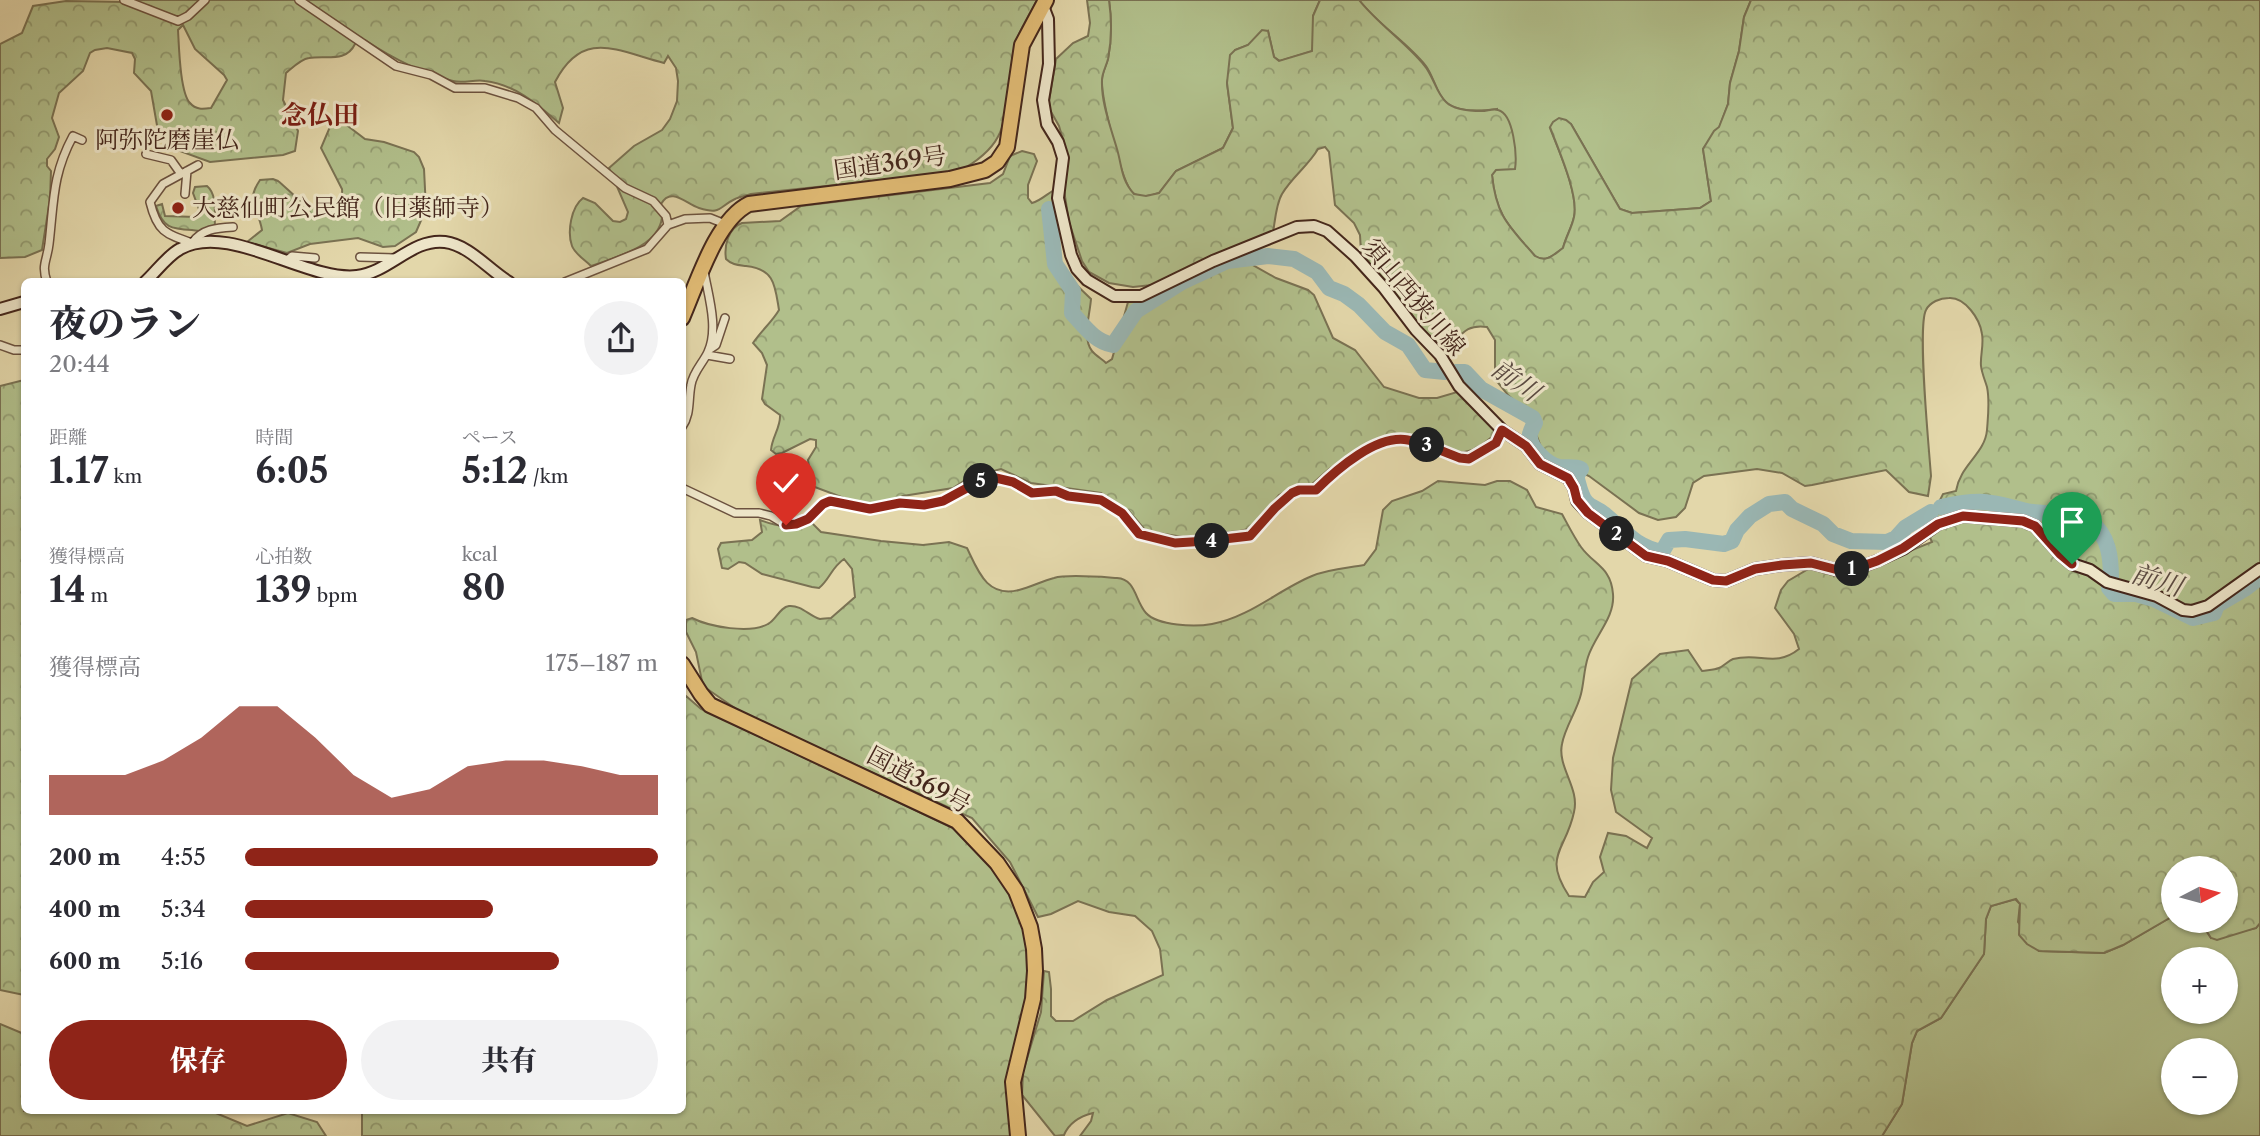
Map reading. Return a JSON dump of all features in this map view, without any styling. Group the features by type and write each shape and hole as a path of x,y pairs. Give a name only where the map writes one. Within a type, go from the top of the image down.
{"highway":[{"name":"国道369号","path":"686,309 725,224 737,210 749,204 950,179 985,170 997,162 1007,147 1022,45 1044,3"},
{"name":"国道369号","path":"686,670 710,705 957,821 997,863 1016,891 1030,927 1034,949 1033,999 1013,1082 1018,1136"}],"main road":[{"name":"須山西狭川線","path":"1044,3 1048,19 1049,64 1044,100 1047,124 1058,142 1063,158 1058,198 1077,270 1114,296 1141,296 1213,261 1297,227 1314,226 1327,231 1355,256 1384,288 1416,330 1440,355 1459,386 1502,430 1526,446 1540,464 1568,478 1577,500 1588,513 1646,556 1668,561 1713,580 1726,581 1755,569 1782,565 1811,563 1838,570 1854,569 1903,548 1938,524 1963,516 2023,521 2035,526 2072,564 2090,570 2107,582 2157,596 2183,610 2192,611 2208,606 2260,569"},
{"path":"149,278 177,250 192,243 210,241 240,246 287,260 330,278 366,275 380,270 421,244 450,242 502,278"},
{"path":"0,309 21,303"}],"street":[{"path":"124,0 178,21 188,16 205,0"},
{"path":"299,0 396,66 430,75 455,88 485,88 518,98 536,108 555,130 625,188 653,201 666,216 668,225"},
{"path":"46,278 43,269 49,247 55,181 73,136 82,140"},
{"path":"146,154 171,160 184,172 185,194"},
{"path":"198,165 163,184 150,202 155,221 167,234 192,243 198,235 211,229 233,227"},
{"path":"575,278 647,249 668,225 685,219 710,218 725,224"},
{"path":"287,260 292,256 315,258"},
{"path":"360,257 399,258"},
{"path":"704,267 713,329 708,352"},
{"path":"686,417 695,373 708,352 716,345 725,318"},
{"path":"0,345 21,350"},
{"path":"708,352 730,359"},
{"path":"686,490 735,513 759,513 771,516 786,525 808,519 823,504 830,501 870,509 900,503 924,505 943,501 978,482 996,478 1013,482 1032,493 1056,491 1068,496 1101,500 1122,513 1139,534 1175,543 1228,540 1250,536 1292,493 1299,490 1316,490 1348,461 1391,440 1406,439 1469,459 1496,443 1502,430"}],"green space":[{"path":"1037,0 1015,44 1001,131 986,152 958,172 751,194 735,199 716,210 699,208 669,196 661,204 662,218 651,239 628,253 591,266 572,246 570,234 573,213 583,198 595,203 613,221 626,219 628,212 609,168 634,146 662,130 670,119 677,101 678,81 676,68 668,56 664,63 602,48 589,49 577,55 566,65 555,82 563,108 559,123 534,102 507,87 485,81 457,82 441,78 407,64 365,40 355,44 346,54 306,59 286,73 283,100 298,131 295,151 283,155 210,162 177,150 158,131 151,91 134,73 135,59 132,53 107,48 95,50 90,53 83,71 59,93 52,118 59,137 55,149 47,159 47,166 51,171 50,199 42,250 25,257 0,258 0,44 22,33 33,6 66,1","holes":["183,25 195,49 227,80 211,108 195,107 184,90 178,30"]},
{"path":"1087,0 1109,0 1111,37 1102,77 1103,98 1124,178 1134,194 1146,196 1159,193 1176,171 1223,148 1233,128 1227,83 1230,55 1235,50 1248,45 1262,30 1268,31 1274,57 1279,61 1312,51 1313,16 1320,0 1359,0 1424,65 1446,102 1468,110 1496,109 1508,119 1515,146 1515,169 1496,170 1492,175 1497,201 1511,228 1535,256 1543,259 1563,248 1574,217 1571,185 1550,127 1559,118 1571,124 1620,209 1632,213 1700,208 1711,201 1703,149 1719,127 1728,104 1744,17 1751,0 2260,0 2260,923 2256,928 2217,940 2208,933 2238,933 2238,856 2161,856 2161,923 2104,953 2039,951 2019,935 2020,904 2016,899 1991,906 1986,919 1984,954 1941,1018 1917,1031 1912,1043 1902,1104 1882,1136 1080,1136 1091,1121 1093,1113 1076,1121 1064,1135 1055,1136 1022,1095 1023,1072 1041,1012 1044,971 1049,972 1051,1016 1056,1021 1073,1021 1107,1000 1163,975 1160,949 1152,931 1135,916 1109,912 1078,901 1038,917 1010,862 972,818 742,713 703,686 696,652 686,632 686,620 692,618 719,626 751,629 768,624 789,606 798,607 816,618 831,618 855,597 852,569 844,559 819,588 762,574 745,563 739,562 728,569 722,568 718,549 721,543 752,540 762,532 760,520 785,526 812,523 821,532 881,541 923,545 949,542 967,548 985,581 999,590 1019,590 1060,577 1123,579 1132,586 1146,613 1159,621 1205,625 1239,616 1318,574 1364,565 1376,549 1383,510 1392,501 1422,491 1438,481 1485,485 1510,481 1527,490 1536,507 1562,514 1581,547 1605,572 1612,585 1611,611 1588,657 1579,700 1566,731 1561,753 1575,803 1570,825 1558,853 1557,871 1569,896 1585,897 1593,882 1604,872 1600,857 1608,833 1626,836 1647,848 1652,838 1616,812 1611,790 1613,758 1632,679 1660,654 1688,650 1702,671 1719,668 1733,659 1743,657 1782,658 1799,649 1794,634 1775,608 1781,590 1788,581 1810,568 1856,573 1932,542 1924,524 1925,518 1938,514 1943,494 1956,491 1962,474 1982,446 1987,430 1988,408 1987,387 1981,366 1981,328 1971,310 1961,301 1949,298 1939,300 1928,307 1924,321 1923,363 1931,476 1928,496 1909,492 1886,470 1805,486 1782,473 1757,469 1704,476 1693,483 1685,508 1676,517 1658,520 1639,513 1589,476 1543,452 1528,413 1495,379 1495,340 1487,327 1469,329 1447,349 1414,323 1361,252 1360,235 1354,223 1335,205 1329,152 1325,147 1318,149 1282,194 1273,233 1152,285 1133,287 1109,283 1089,272 1082,261 1069,222 1064,190 1068,157 1049,101 1056,59 1073,43 1088,36 1090,23"},
{"path":"1109,0 1320,0 1313,16 1313,51 1280,61 1274,57 1268,31 1248,45 1235,50 1227,83 1233,128 1223,148 1176,171 1159,193 1146,196 1136,195 1128,187 1105,103 1102,80 1110,44"},
{"path":"1359,0 1751,0 1744,17 1728,104 1719,128 1703,149 1711,201 1700,208 1632,213 1620,209 1571,124 1550,128 1571,185 1574,217 1563,248 1546,258 1535,256 1505,220 1497,201 1492,175 1496,170 1497,109 1465,110 1448,104 1426,66"},
{"path":"340,120 365,139 414,152 419,157 424,169 426,209 416,232 395,246 383,247 358,238 310,244 287,253 247,242 262,230 253,199 260,180 278,181 309,206 326,207 340,199 342,189 321,148 329,129"},
{"path":"1022,151 1034,154 1037,161 1028,185 1028,198 1032,203 1054,190 1060,230 1052,237 1051,246 1060,266 1091,299 1087,340 1092,351 1106,363 1112,359 1128,302 1179,286 1196,275 1236,260 1249,263 1314,295 1333,338 1355,350 1384,387 1419,398 1437,398 1457,392 1499,431 1480,446 1464,452 1409,435 1373,440 1329,469 1311,485 1293,488 1279,495 1252,528 1183,537 1146,531 1129,511 1101,493 1031,483 1001,469 970,477 953,488 903,496 887,503 860,504 812,486 808,460 816,447 816,440 810,439 782,453 776,454 771,450 780,415 762,399 767,365 762,353 753,343 779,310 776,293 772,280 763,271 726,259 726,243 730,233 742,223 780,221 801,206 990,183 1003,174 1010,156"},
{"path":"207,186 214,200 215,229 178,229 165,223 156,206 162,204 165,216 196,217 200,212 193,193 195,187"},
{"path":"21,381 21,994 0,990 0,386"},
{"path":"686,696 701,709 955,829 995,868 1015,897 1029,947 1030,977 1006,1087 1013,1136 362,1136 362,1114 686,1114"},
{"path":"2015,899 2020,904 2018,922 2039,951 2104,953 2161,923 2161,933 2208,933 2211,938 2256,928 2260,923 2260,1136 1882,1136 1902,1104 1912,1043 1917,1031 1941,1018 1984,954 1986,919 1991,906"},
{"path":"0,1024 21,1033 21,1114 218,1114 247,1126 291,1114 317,1122 326,1136 0,1136"}],"waterway":[{"name":"前川","path":"1049,209 1055,264 1073,291 1072,313 1090,333 1106,343 1113,345 1136,311 1182,282 1227,261 1268,256 1294,259 1317,272 1329,288 1344,294 1359,305 1385,332 1408,345 1425,370 1445,372"},
{"name":"前川","path":"1456,372 1465,372 1481,389 1533,418 1535,423 1530,439 1539,454 1559,467 1581,469 1576,476 1586,502 1637,542 1662,552 1669,540 1685,539 1724,544 1732,541 1737,530 1750,516 1769,504 1785,502 1792,509 1823,524 1833,534 1851,541 1887,542 1931,512"},
{"name":"前川","path":"1941,507 1984,502 2084,519 2102,534 2109,555 2111,578"},
{"name":"前川","path":"2109,588 2114,594 2136,594 2154,599 2193,618 2214,613 2217,605 2260,577"}],"place":[{"name":"阿弥陀磨崖仏","path":"167,115"},
{"name":"大慈仙町公民館（旧薬師寺）","path":"178,208"}],"district":[{"name":"念仏田","path":"320,115"}],"route":[{"path":"786,525 808,519 823,504 830,501 870,509 900,503 924,505 943,501 978,482 996,478 1013,482 1032,493 1056,491 1068,496 1101,500 1122,513 1139,534 1175,543 1228,540 1250,536 1292,493 1299,490 1316,490 1348,461 1371,448 1391,440 1406,439 1469,459 1496,443 1502,430 1526,446 1540,464 1568,478 1577,500 1588,513 1646,556 1668,561 1713,580 1726,581 1755,569 1782,565 1811,563 1838,570 1854,569 1903,548 1938,524 1963,516 2023,521 2035,526 2072,564"}]}
